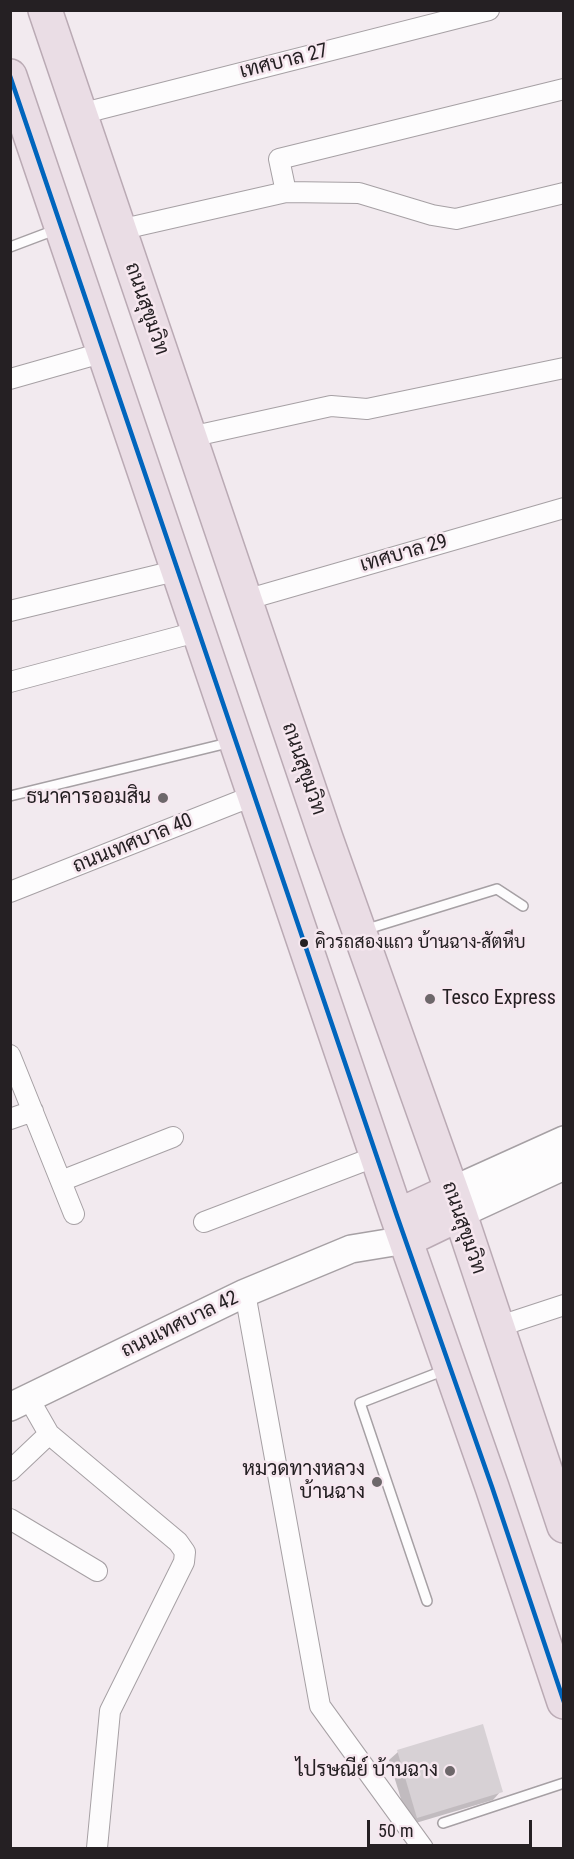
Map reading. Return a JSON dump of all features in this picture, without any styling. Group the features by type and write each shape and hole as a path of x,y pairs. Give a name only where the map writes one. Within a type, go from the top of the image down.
{"highway":[{"name":"ถนนสุขุมวิท","path":"45,10 359,932 497,1327 558,1493 564,1526"},
{"path":"10,76 564,1702"},
{"path":"402,1228 455,1202"}],"street":[{"name":"เทศบาล 27","path":"80,114 489,10"},
{"path":"286,192 279,159 564,89"},
{"path":"119,230 286,192 359,193 432,215 456,219 564,193"},
{"path":"10,379 105,352"},
{"path":"189,436 331,406 367,409 564,369"},
{"name":"เทศบาล 29","path":"245,600 564,508"},
{"path":"10,611 179,570"},
{"path":"10,682 200,631"},
{"name":"ถนนเทศบาล 40","path":"10,892 255,795"},
{"path":"10,1055 74,1214"},
{"path":"10,1119 33,1111"},
{"path":"61,1181 173,1137"},
{"path":"455,1202 564,1140"},
{"path":"204,1222 377,1156"},
{"path":"455,1202 564,1166"},
{"name":"ถนนเทศบาล 42","path":"20,1403 245,1293 402,1228"},
{"path":"245,1293 320,1706 423,1848"},
{"path":"497,1327 564,1305"},
{"path":"20,1403 49,1434 178,1542 185,1552 184,1562 110,1711 97,1848"},
{"path":"10,1471 49,1434"},
{"path":"10,1519 97,1571"}],"lane":[{"path":"10,247 63,227"},
{"path":"10,796 237,741"},
{"path":"359,932 497,890 524,906"},
{"path":"427,1601 360,1403 450,1368"},
{"path":"443,1823 564,1783"}],"building":[{"name":"ไปรษณีย์ บ้านฉาง","path":"483,1724 503,1792 417,1818 397,1750"}],"transit line":[{"path":"10,76 564,1702"}],"place":[{"name":"ธนาคารออมสิน","path":"163,798"},
{"name":"คิวรถสองแถว บ้านฉาง-สัตหีบ","path":"304,943"},
{"name":"Tesco Express","path":"430,999"},
{"name":"หมวดทางหลวง บ้านฉาง","path":"377,1482"},
{"name":"ไปรษณีย์ บ้านฉาง","path":"450,1771"}]}
